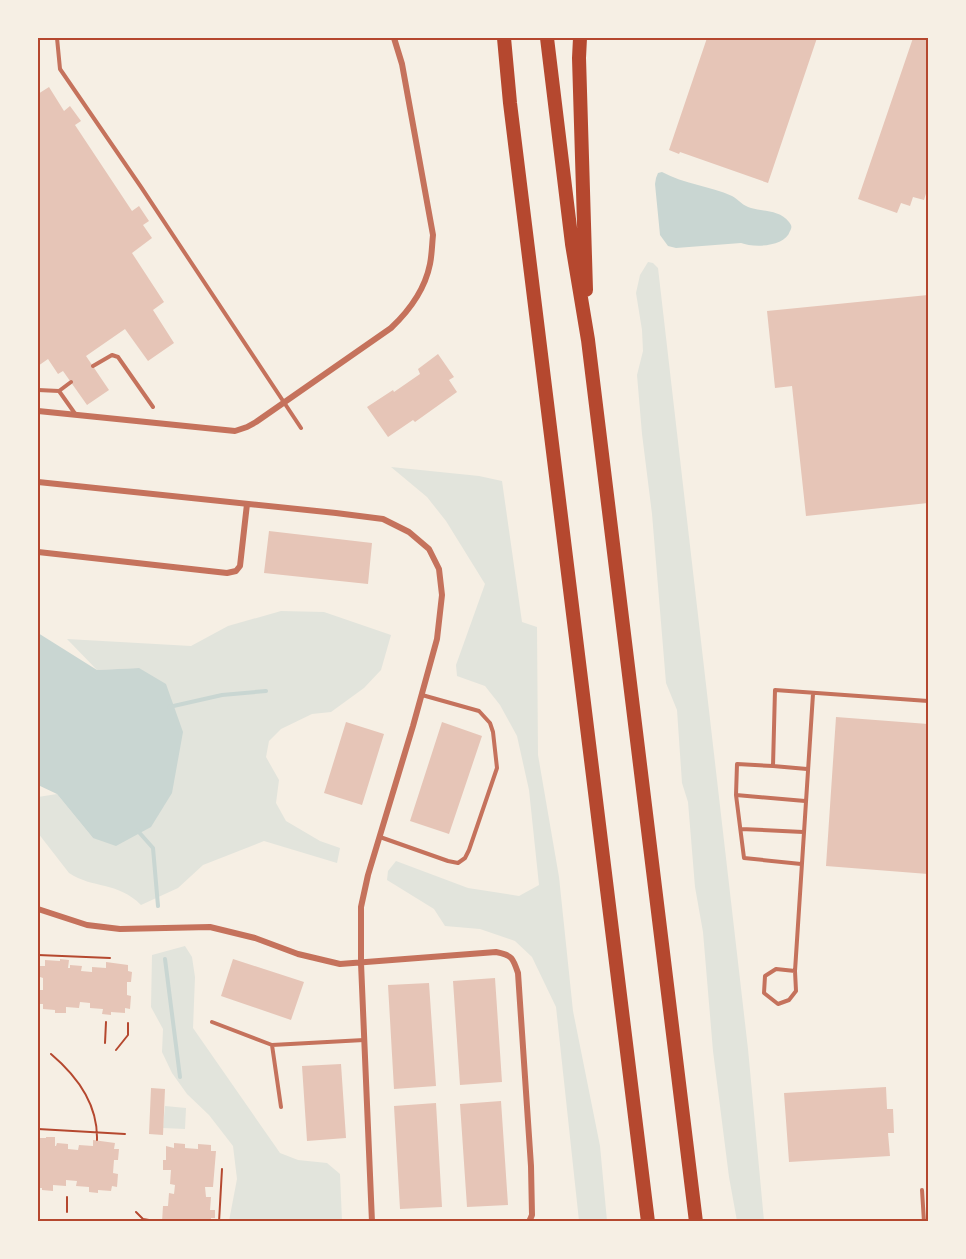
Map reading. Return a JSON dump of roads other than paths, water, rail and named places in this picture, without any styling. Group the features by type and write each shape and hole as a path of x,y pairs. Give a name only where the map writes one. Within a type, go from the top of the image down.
{"highway":[{"path":"495,38 510,103"},
{"path":"504,38 510,103 648,1221"},
{"path":"547,38 572,244 588,340 696,1221"},
{"path":"580,38 588,340"}],"street":[{"path":"38,411 235,431 247,428 391,328 402,317 425,282 433,235 402,64 394,38"},
{"path":"38,482 383,519 409,532 429,549 439,569 442,595 437,639 368,875 361,907 361,963 372,1221"},
{"path":"38,552 227,573 236,571 240,566 246,504"},
{"path":"38,909 87,925 120,929 210,927 255,938 298,954 340,964 496,952 507,954 514,960 518,973 531,1166 532,1215 529,1221"}],"lane":[{"path":"57,38 60,69 301,428"},
{"path":"93,366 112,355 118,357 153,407"},
{"path":"38,390 59,391 71,382"},
{"path":"59,391 77,416"},
{"path":"773,766 775,690 928,701"},
{"path":"795,971 776,969 765,976 764,993 778,1004 789,1000 796,992 795,971 801,864 813,694"},
{"path":"380,837 458,863 465,858 469,850 497,768 493,732 486,718 479,711 422,695"},
{"path":"801,864 744,858 736,795 737,764 807,769"},
{"path":"736,795 805,801"},
{"path":"741,829 803,832"},
{"path":"212,1022 272,1045 364,1040"},
{"path":"272,1045 280,1107"},
{"path":"922,1190 924,1221"}],"waterway":[{"path":"169,707 222,695 266,691"},
{"path":"137,830 153,848 158,906"},
{"path":"165,959 180,1077"}]}
